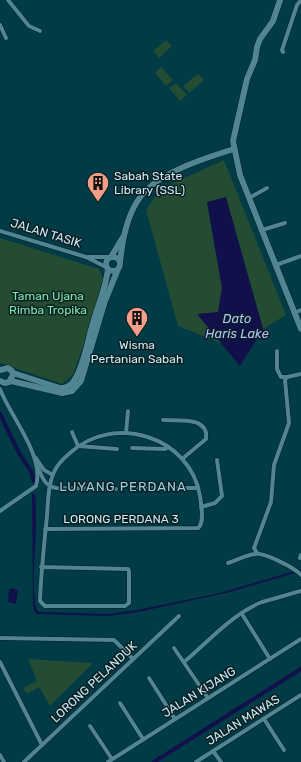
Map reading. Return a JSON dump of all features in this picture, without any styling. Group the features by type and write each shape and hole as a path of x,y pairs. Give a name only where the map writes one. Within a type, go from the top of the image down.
{"street":[{"path":"8,0 29,26 40,31"},
{"path":"280,0 274,21 260,39 255,60 247,79 234,130 234,149 240,175 301,329"},
{"path":"283,52 282,50 296,9 301,0"},
{"path":"0,25 6,38"},
{"path":"1,369 10,369 13,373 60,388 73,383 78,375 105,286 107,268 106,261 124,235 137,203 149,188 165,178 191,165 234,149"},
{"path":"249,198 268,188"},
{"path":"262,230 285,223"},
{"name":"JALAN TASIK","path":"0,231 86,257 107,268"},
{"path":"0,381 62,393 69,393 76,388 85,370 105,301 119,266 124,235"},
{"path":"276,265 301,256"},
{"name":"JALAN TASIK","path":"86,257 110,257"},
{"path":"110,257 117,258 119,266"},
{"path":"107,268 114,271 119,266"},
{"path":"294,313 301,310"},
{"path":"277,351 277,369 281,376 287,377 301,374"},
{"path":"5,398 3,389 9,382 13,373"},
{"path":"287,377 285,385 289,423 274,465 271,502 254,548 257,553 298,570 301,574"},
{"path":"0,389 33,455 44,483 50,487 56,488 116,489"},
{"path":"126,433 128,411"},
{"path":"163,420 196,422 203,426 207,433 206,439 182,459"},
{"path":"72,432 78,446"},
{"path":"41,567 129,570 129,603 125,606 45,606 40,601 41,567 50,487 54,473 78,446 100,436 126,433 143,435 169,447 191,470 198,488 201,507 215,504 222,496 217,460"},
{"path":"78,446 118,450"},
{"path":"132,448 165,449 169,447"},
{"path":"33,455 42,466 54,473"},
{"path":"0,511 36,486 36,464"},
{"path":"134,488 198,488"},
{"name":"LORONG PERDANA 3","path":"45,529 196,528 200,527 201,524 201,507"},
{"path":"228,563 257,553"},
{"path":"184,662 223,627 242,614 261,603 301,591"},
{"path":"242,614 270,658"},
{"name":"LORONG PELANDUK","path":"24,762 179,616"},
{"path":"0,638 114,640 133,659"},
{"name":"JALAN KIJANG","path":"110,761 301,639"},
{"path":"174,648 208,698"},
{"path":"0,662 42,745"},
{"path":"149,678 175,719"},
{"name":"JALAN MAWAS","path":"196,762 301,696"},
{"path":"120,703 143,739"},
{"path":"264,719 284,750"},
{"path":"90,726 110,761"},
{"path":"213,751 221,762"},
{"path":"0,755 4,762"}],"green space":[{"path":"166,40 172,46 159,58 153,51"},
{"path":"161,67 173,80 166,86 155,73"},
{"path":"198,74 204,80 189,93 183,86"},
{"path":"176,83 187,95 180,101 169,88"},
{"path":"224,160 286,315 263,329 226,198 207,202 222,288 218,313 198,314 223,344 178,326 146,210 160,189"},
{"name":"Taman Ujana Rimba Tropika","path":"0,238 99,269 103,279 92,321 73,375 62,384 0,363"},
{"path":"28,659 93,663 50,706 39,687 27,694 23,688 37,681"}],"water":[{"name":"Dato Haris Lake","path":"226,197 263,329 240,366 197,314 218,312 222,288 207,202"},
{"path":"32,494 35,494 36,502 34,596 38,612 108,614 137,610 220,593 301,569 301,571 230,592 138,612 109,616 37,614 34,611 33,603"},
{"path":"12,588 18,590 16,604 8,602 9,590"}],"waterway":[{"path":"0,414 19,453 31,471 34,481"},
{"path":"154,762 301,669"}],"place":[{"name":"Sabah State Library (SSL)","path":"98,202"},
{"name":"Wisma Pertanian Sabah","path":"137,338"}],"district":[{"name":"LUYANG PERDANA","path":"123,486"}]}
